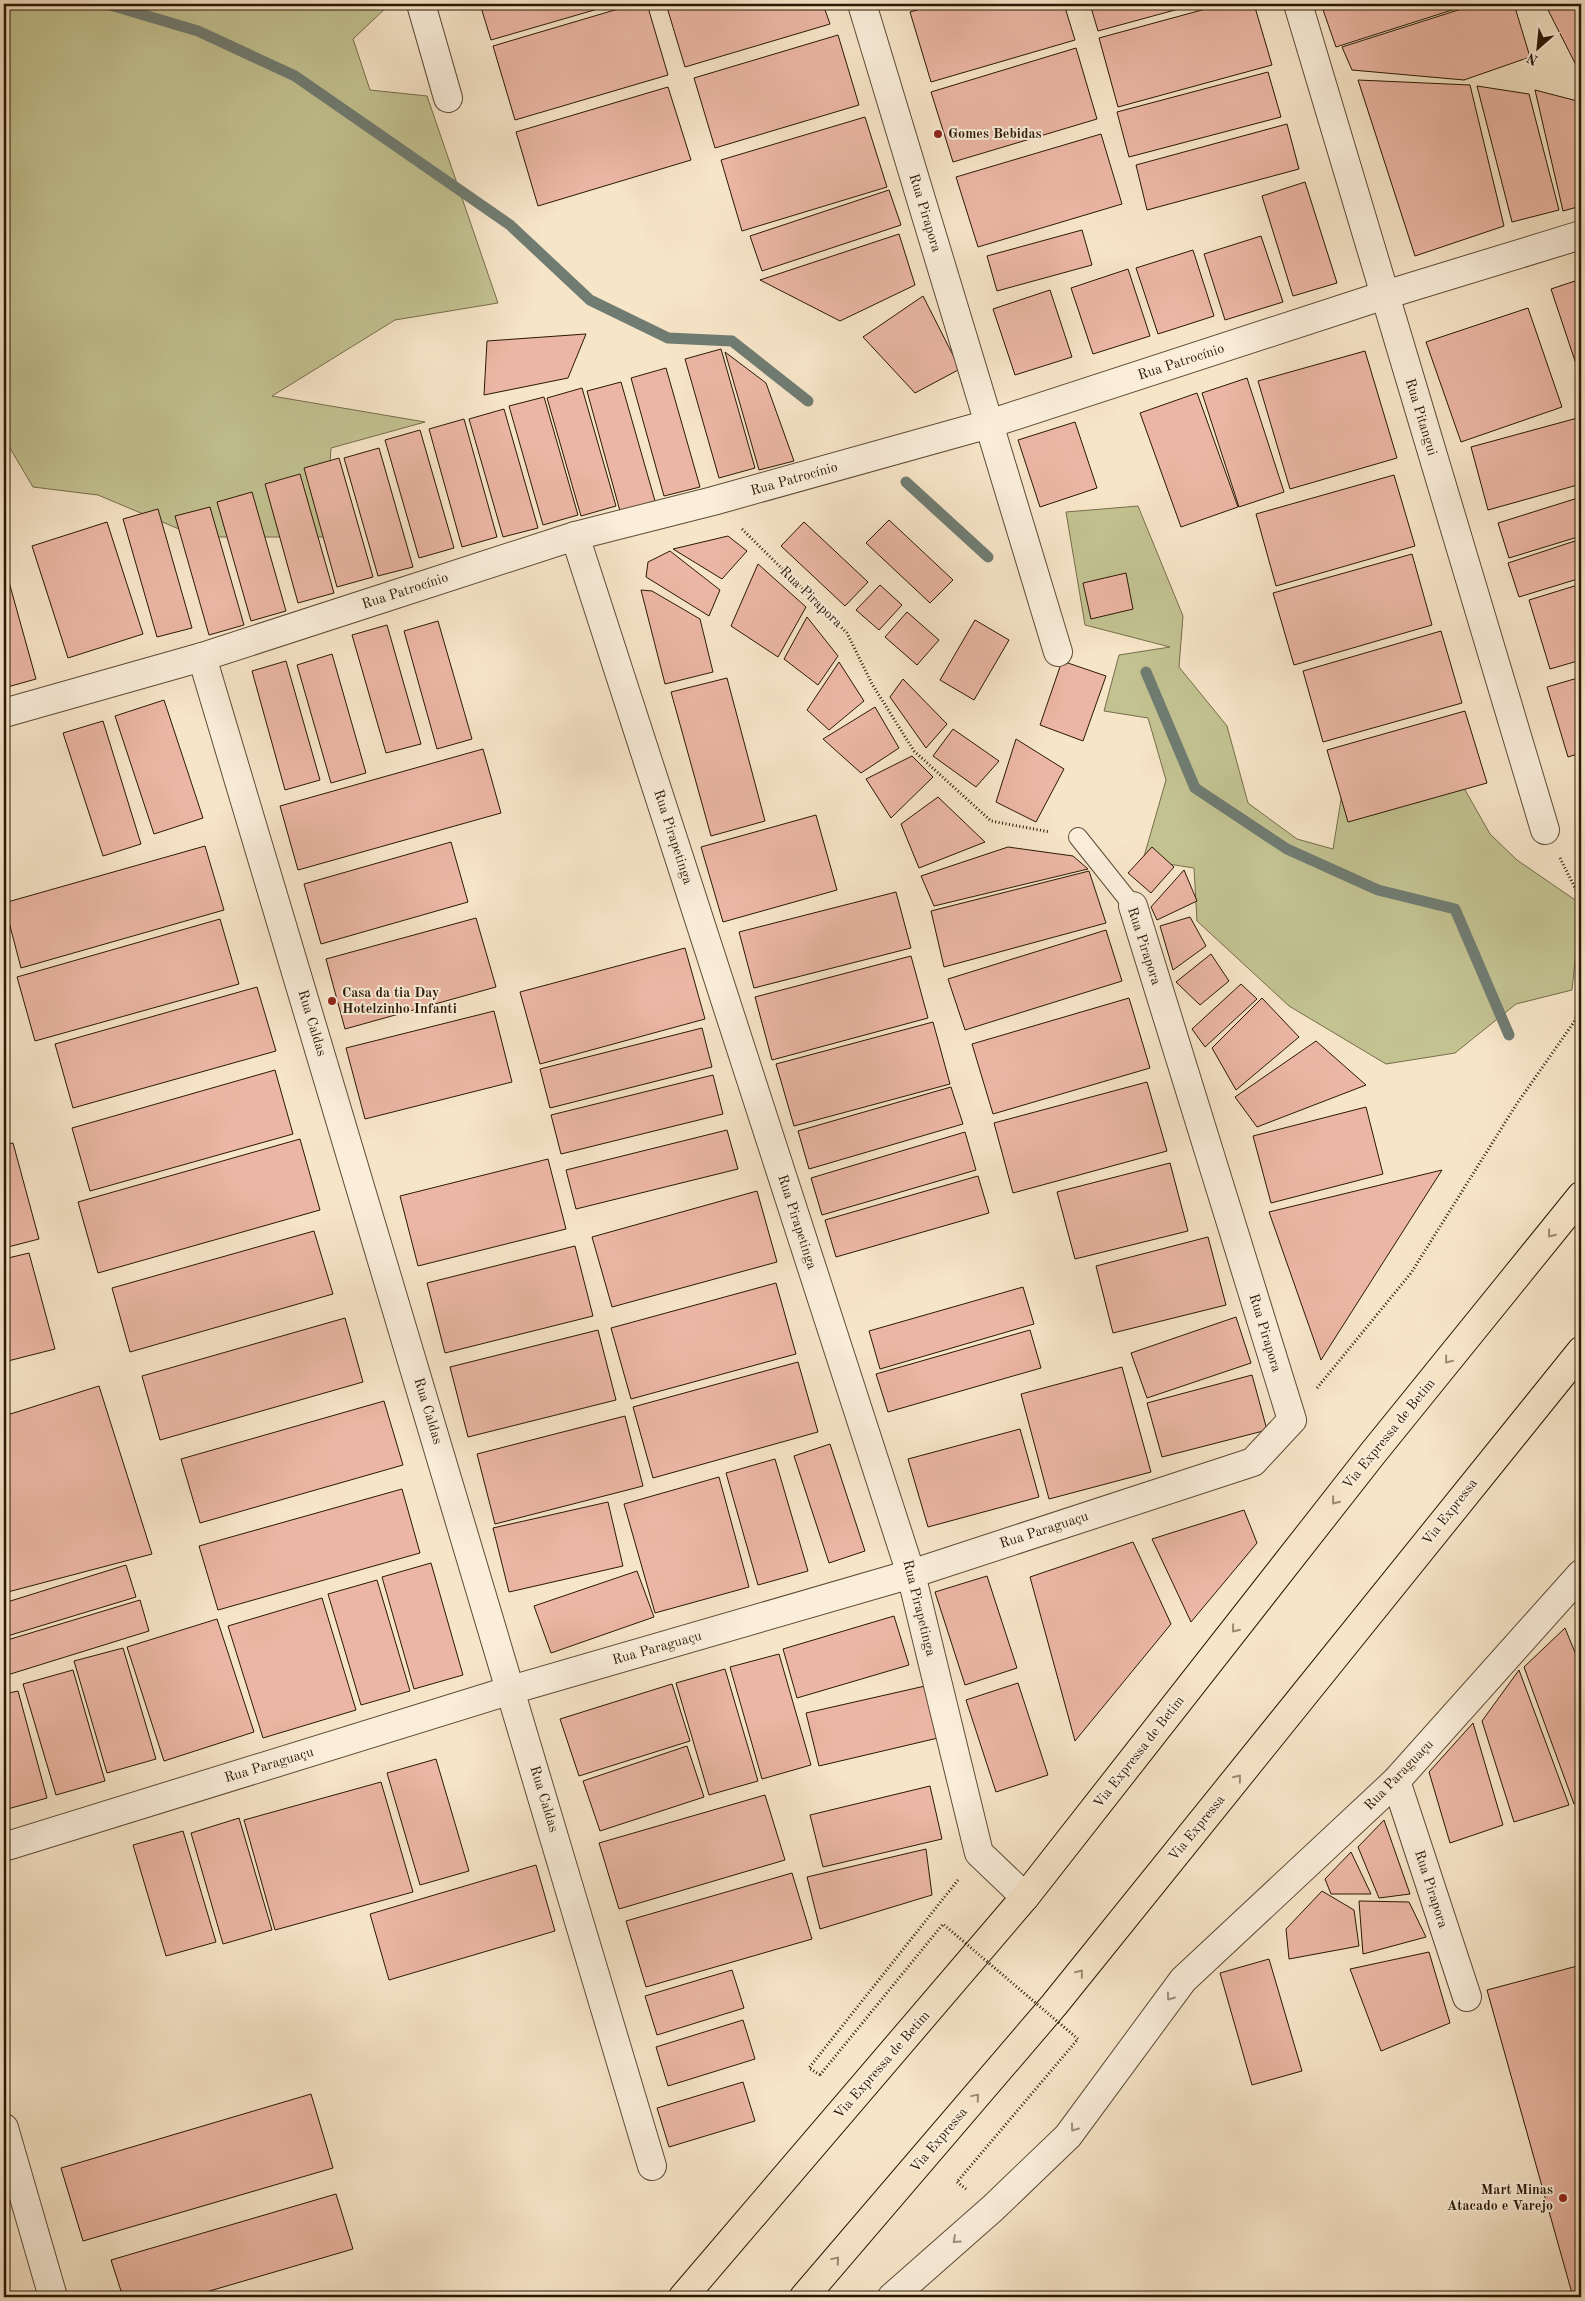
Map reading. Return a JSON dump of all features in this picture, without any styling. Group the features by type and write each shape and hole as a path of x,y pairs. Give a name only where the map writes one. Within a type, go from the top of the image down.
{"highway":[{"name":"Via Expressa de Betim","path":"683,2297 1026,1897 1373,1452 1581,1196"},
{"name":"Via Expressa","path":"813,2292 1054,2005 1581,1351"}],"street":[{"path":"421,4 448,98"},
{"name":"Rua Pirapora","path":"862,4 1058,652"},
{"name":"Rua Pitangui","path":"1298,4 1545,830"},
{"name":"Rua Patrocínio","path":"4,713 202,657 575,536 713,501 989,424 1385,295 1581,235"},
{"name":"Rua Pirapetinga","path":"575,536 911,1574 979,1853"},
{"name":"Rua Caldas","path":"202,657 652,2166"},
{"name":"Rua Pirapora","path":"1132,906 1292,1420"},
{"name":"Rua Paraguaçu","path":"4,1847 511,1690 911,1574 1254,1462 1292,1420"},
{"name":"Rua Paraguaçu","path":"892,2297 993,2208 1068,2136 1182,1980 1396,1782 1581,1574"},
{"name":"Rua Pirapora","path":"1396,1782 1467,1997"},
{"path":"979,1853 1026,1897"},
{"path":"4,2128 53,2297"}],"lane":[{"name":"Rua Pirapora","path":"1078,838 1132,906"}],"path":[{"name":"Rua Pirapora","path":"713,501 847,633 872,684 914,751 991,822 1078,838"},
{"path":"1545,830 1581,900"},
{"path":"1292,1420 1410,1272 1516,1105 1574,1022 1581,1007"},
{"path":"957,2182 1078,2039 943,1924 820,2074 809,2068 979,1853"}],"shaded area":[{"path":"4,4 390,4 353,39 370,90 427,96 498,303 395,320 272,396 425,422 331,448 325,537 198,537 98,495 33,487 4,438"},
{"path":"1138,506 1183,616 1179,667 1227,726 1248,803 1297,839 1333,849 1345,775 1456,774 1490,834 1517,860 1581,904 1572,990 1516,1004 1455,1053 1386,1064 1289,1006 1197,921 1194,868 1143,860 1166,780 1148,718 1104,711 1119,655 1170,647 1085,625 1066,512"}],"building":[{"path":"480,4 615,4 491,40"},
{"path":"635,4 647,4 668,75 515,120 493,46"},
{"path":"666,4 823,4 830,24 685,67"},
{"path":"938,4 1064,4 1075,40 931,82 910,12"},
{"path":"1090,4 1197,4 1098,31"},
{"path":"1224,4 1254,4 1272,65 1118,107 1099,38"},
{"path":"1321,4 1471,4 1336,47"},
{"path":"1477,4 1514,4 1530,57 1464,80 1352,70 1342,47"},
{"path":"1545,4 1581,4 1581,75"},
{"path":"838,35 859,105 715,148 694,78"},
{"path":"1076,48 1097,119 953,162 931,92"},
{"path":"1268,72 1281,117 1129,157 1117,112"},
{"path":"1358,80 1470,85 1504,226 1415,256"},
{"path":"1477,86 1529,94 1559,210 1512,222"},
{"path":"668,87 691,160 538,206 516,132"},
{"path":"1535,90 1581,102 1581,206 1563,211"},
{"path":"865,117 887,187 742,231 721,160"},
{"path":"1287,124 1299,169 1147,210 1136,165"},
{"path":"1101,134 1122,204 978,247 956,177"},
{"path":"1305,182 1337,283 1293,296 1262,196"},
{"path":"889,190 901,225 762,271 750,236"},
{"path":"1082,230 1092,265 997,291 987,256"},
{"path":"899,234 915,285 840,321 760,280"},
{"path":"1261,236 1283,302 1225,320 1204,254"},
{"path":"1193,250 1214,316 1158,334 1136,268"},
{"path":"1128,269 1150,336 1093,354 1071,288"},
{"path":"1581,279 1581,379 1551,289"},
{"path":"1050,290 1072,357 1015,375 993,309"},
{"path":"923,296 960,369 915,393 863,337"},
{"path":"1528,308 1562,407 1461,442 1426,342"},
{"path":"586,334 568,378 484,395 487,341"},
{"path":"721,349 755,468 719,478 685,359"},
{"path":"1365,351 1397,458 1290,489 1258,381"},
{"path":"725,352 766,383 794,461 759,470"},
{"path":"666,368 700,487 664,496 631,378"},
{"path":"1247,378 1284,492 1239,507 1202,393"},
{"path":"621,382 655,501 620,511 587,391"},
{"path":"582,388 616,506 581,516 547,398"},
{"path":"1197,393 1238,507 1181,527 1140,413"},
{"path":"544,397 578,515 543,525 509,406"},
{"path":"504,409 538,528 503,537 469,419"},
{"path":"1581,417 1581,484 1488,510 1471,447"},
{"path":"464,419 497,537 462,547 429,429"},
{"path":"1075,422 1097,488 1040,507 1018,440"},
{"path":"420,430 454,548 419,558 385,440"},
{"path":"379,448 413,567 378,576 344,458"},
{"path":"339,458 373,577 337,587 304,468"},
{"path":"300,474 334,593 298,603 265,484"},
{"path":"1394,475 1415,546 1276,586 1256,514"},
{"path":"252,492 286,611 251,621 217,502"},
{"path":"1581,497 1581,536 1509,558 1498,523"},
{"path":"210,507 244,625 209,635 175,516"},
{"path":"158,509 192,628 157,637 123,519"},
{"path":"889,520 953,580 930,603 866,543"},
{"path":"107,522 143,634 68,658 32,546"},
{"path":"804,522 868,582 845,606 781,546"},
{"path":"728,536 747,551 722,579 673,549"},
{"path":"1581,539 1581,578 1519,597 1508,563"},
{"path":"670,551 720,590 709,616 646,577 648,562"},
{"path":"1412,554 1432,625 1294,665 1273,593"},
{"path":"4,564 36,679 4,688"},
{"path":"758,564 806,607 778,657 731,626"},
{"path":"1126,573 1133,609 1091,619 1083,583"},
{"path":"1581,584 1581,660 1550,669 1529,600"},
{"path":"880,585 902,605 879,630 856,610"},
{"path":"641,590 652,591 700,619 713,672 665,684"},
{"path":"907,612 939,640 917,665 885,637"},
{"path":"807,617 838,656 818,685 784,659"},
{"path":"975,620 1009,640 974,700 940,680"},
{"path":"438,621 472,739 437,749 404,631"},
{"path":"387,625 421,744 386,753 352,635"},
{"path":"1441,631 1462,703 1323,742 1303,671"},
{"path":"332,654 366,773 331,783 297,665"},
{"path":"286,661 320,780 285,790 252,671"},
{"path":"1062,661 1106,676 1083,741 1040,725"},
{"path":"839,662 864,701 829,730 807,710"},
{"path":"1581,677 1581,753 1568,757 1547,687"},
{"path":"727,678 765,821 711,836 671,692"},
{"path":"903,679 947,724 926,748 890,697"},
{"path":"164,700 203,818 154,834 115,716"},
{"path":"875,707 899,748 861,773 823,739"},
{"path":"1465,711 1487,783 1348,822 1327,750"},
{"path":"103,721 141,844 103,856 63,733"},
{"path":"953,729 999,761 976,787 933,756"},
{"path":"1016,739 1064,769 1036,822 996,802"},
{"path":"483,749 501,813 298,870 280,806"},
{"path":"912,756 933,777 891,818 866,779"},
{"path":"1581,767 1581,787 1576,769"},
{"path":"938,797 985,842 919,868 901,824"},
{"path":"816,815 837,890 723,922 701,847"},
{"path":"451,842 468,902 321,944 304,884"},
{"path":"205,846 224,910 21,968 4,903"},
{"path":"1008,847 1073,856 1088,869 934,906 921,876"},
{"path":"1152,847 1174,867 1151,893 1128,873"},
{"path":"1184,870 1197,901 1157,920 1151,907"},
{"path":"1089,871 1106,923 944,967 931,911"},
{"path":"896,892 911,948 754,988 739,932"},
{"path":"1190,917 1206,946 1173,970 1160,926"},
{"path":"476,918 496,987 345,1029 326,959"},
{"path":"220,919 239,984 35,1041 17,977"},
{"path":"1106,930 1122,981 965,1030 948,979"},
{"path":"685,948 705,1019 540,1064 520,992"},
{"path":"1211,954 1229,981 1200,1005 1176,982"},
{"path":"911,956 928,1018 772,1060 755,997"},
{"path":"1241,984 1257,999 1205,1047 1192,1029"},
{"path":"257,987 276,1051 73,1108 55,1044"},
{"path":"1129,998 1150,1068 993,1114 972,1044"},
{"path":"1262,998 1299,1037 1236,1090 1212,1048"},
{"path":"494,1011 512,1082 365,1119 346,1048"},
{"path":"933,1022 950,1084 794,1126 776,1064"},
{"path":"702,1028 712,1067 550,1108 540,1069"},
{"path":"1316,1041 1366,1085 1257,1127 1235,1097"},
{"path":"275,1070 293,1134 90,1191 72,1128"},
{"path":"713,1075 723,1114 561,1154 551,1115"},
{"path":"1147,1082 1167,1151 1013,1193 994,1123"},
{"path":"951,1087 963,1124 809,1169 798,1131"},
{"path":"1366,1107 1383,1174 1271,1203 1253,1136"},
{"path":"727,1130 738,1169 576,1209 566,1170"},
{"path":"965,1132 976,1170 822,1215 811,1178"},
{"path":"300,1139 320,1210 98,1273 78,1202"},
{"path":"13,1143 39,1239 4,1248 4,1145"},
{"path":"548,1159 566,1229 418,1266 400,1196"},
{"path":"1170,1163 1188,1231 1075,1259 1057,1192"},
{"path":"1442,1170 1321,1360 1269,1212"},
{"path":"978,1176 989,1213 836,1257 825,1220"},
{"path":"757,1191 777,1262 612,1307 592,1237"},
{"path":"314,1231 333,1294 130,1352 112,1288"},
{"path":"1208,1237 1226,1305 1113,1333 1096,1266"},
{"path":"575,1246 593,1316 445,1353 427,1283"},
{"path":"29,1253 55,1349 4,1362 4,1259"},
{"path":"776,1283 796,1354 631,1399 611,1328"},
{"path":"1023,1287 1034,1324 880,1369 869,1331"},
{"path":"1236,1317 1251,1363 1147,1398 1131,1353"},
{"path":"345,1318 363,1382 160,1440 142,1376"},
{"path":"598,1330 616,1400 468,1437 450,1367"},
{"path":"1030,1330 1041,1368 888,1412 876,1374"},
{"path":"798,1362 818,1432 653,1478 633,1407"},
{"path":"1122,1367 1151,1472 1049,1499 1021,1394"},
{"path":"1252,1375 1267,1430 1162,1457 1147,1403"},
{"path":"99,1386 152,1554 4,1593 4,1416"},
{"path":"384,1401 403,1465 200,1523 181,1459"},
{"path":"625,1416 643,1486 495,1524 477,1454"},
{"path":"1020,1429 1039,1497 928,1527 908,1459"},
{"path":"830,1444 865,1551 829,1563 794,1456"},
{"path":"775,1459 808,1571 758,1585 726,1473"},
{"path":"719,1477 749,1587 655,1613 624,1504"},
{"path":"402,1489 420,1553 218,1610 199,1546"},
{"path":"608,1502 623,1566 509,1592 493,1528"},
{"path":"1244,1510 1257,1543 1191,1622 1152,1539"},
{"path":"1133,1542 1171,1624 1075,1741 1030,1577"},
{"path":"431,1563 463,1675 414,1689 382,1577"},
{"path":"126,1565 136,1597 4,1637 4,1603"},
{"path":"637,1571 654,1617 551,1653 534,1606"},
{"path":"987,1576 1017,1668 965,1685 935,1592"},
{"path":"377,1580 410,1691 361,1705 328,1594"},
{"path":"322,1598 356,1710 263,1738 228,1626"},
{"path":"140,1600 149,1631 4,1676 4,1641"},
{"path":"894,1616 909,1665 797,1698 783,1649"},
{"path":"217,1619 254,1732 164,1761 127,1647"},
{"path":"1565,1628 1581,1667 1581,1801 1574,1804 1524,1667"},
{"path":"123,1648 156,1759 107,1773 74,1661"},
{"path":"779,1654 811,1765 762,1779 730,1667"},
{"path":"725,1669 758,1781 709,1795 676,1683"},
{"path":"73,1670 105,1781 56,1795 23,1684"},
{"path":"1519,1670 1569,1805 1514,1822 1482,1721"},
{"path":"1018,1683 1048,1775 996,1792 966,1700"},
{"path":"672,1684 690,1741 579,1776 560,1719"},
{"path":"925,1686 938,1738 819,1766 806,1713"},
{"path":"18,1691 47,1798 4,1810 4,1694"},
{"path":"1473,1723 1503,1825 1450,1843 1429,1772"},
{"path":"687,1746 704,1797 600,1831 583,1781"},
{"path":"436,1759 469,1871 420,1885 387,1773"},
{"path":"381,1782 413,1892 275,1930 244,1820"},
{"path":"930,1786 942,1839 823,1867 810,1815"},
{"path":"765,1795 785,1860 619,1909 599,1843"},
{"path":"239,1818 272,1930 223,1944 191,1833"},
{"path":"1384,1820 1410,1894 1379,1898 1358,1847"},
{"path":"183,1831 216,1942 166,1956 133,1845"},
{"path":"926,1849 932,1895 820,1929 807,1877"},
{"path":"1351,1852 1371,1894 1331,1894 1325,1879"},
{"path":"536,1865 555,1931 389,1980 370,1914"},
{"path":"792,1873 812,1939 646,1987 626,1921"},
{"path":"1322,1891 1354,1910 1359,1946 1289,1959 1286,1929"},
{"path":"1359,1901 1409,1902 1426,1937 1363,1954"},
{"path":"1429,1952 1450,2023 1381,2051 1350,1969"},
{"path":"1269,1959 1302,2071 1252,2085 1220,1973"},
{"name":"Mart Minas Atacado e Varejo","path":"1581,1965 1581,2297 1573,2297 1487,1990"},
{"path":"732,1970 744,2008 657,2035 645,1996"},
{"path":"743,2020 755,2059 668,2086 656,2047"},
{"path":"743,2082 755,2121 669,2147 657,2108"},
{"path":"311,2094 333,2168 83,2241 61,2168"},
{"path":"336,2194 353,2249 189,2297 123,2297 111,2260"}],"waterway":[{"path":"107,4 198,31 295,76 510,225 590,300 668,338 732,341 808,401"},
{"path":"906,482 988,557"},
{"path":"1146,672 1195,788 1287,849 1378,890 1455,909 1509,1035"}],"place":[{"name":"Gomes Bebidas","path":"938,134"},
{"name":"Casa da tia Day Hotelzinho Infanti","path":"332,1001"},
{"name":"Mart Minas Atacado e Varejo","path":"1563,2198"}]}
